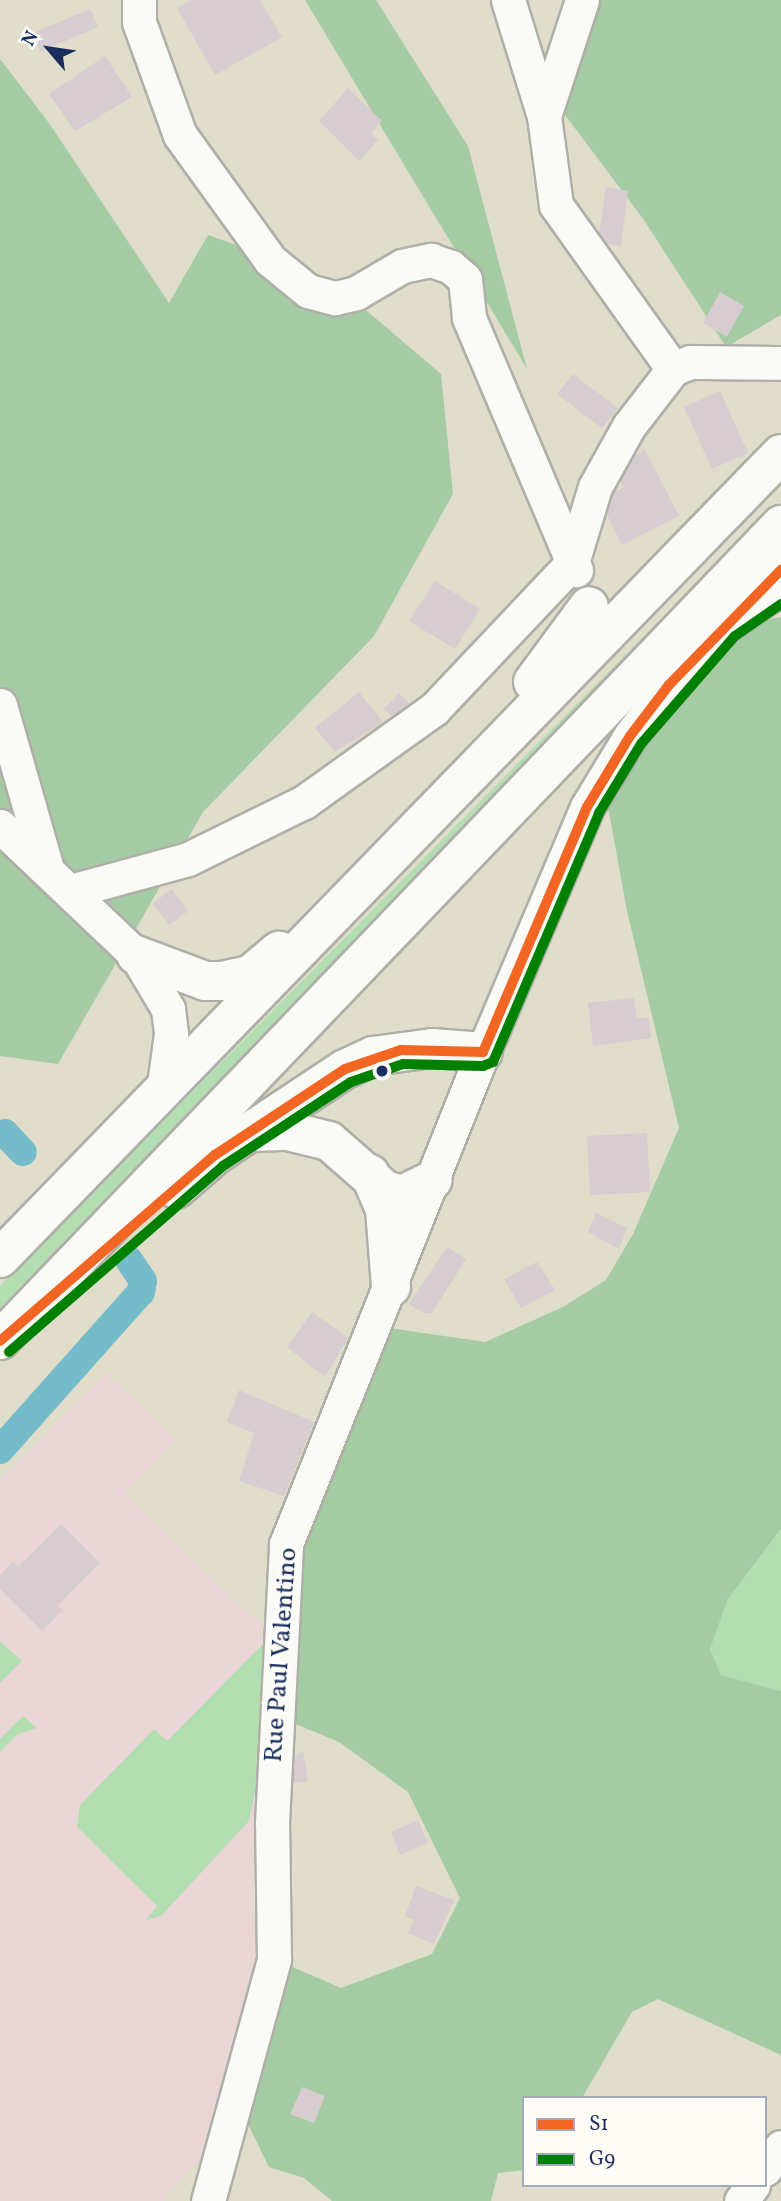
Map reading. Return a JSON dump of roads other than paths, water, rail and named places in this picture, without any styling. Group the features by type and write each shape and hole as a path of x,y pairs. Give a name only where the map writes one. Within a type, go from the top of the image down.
{"highway":[{"path":"0,1258 414,836 781,454"},
{"path":"0,1340 781,525"},
{"path":"767,594 781,570"},
{"path":"414,836 589,606"},
{"path":"136,955 205,981 250,975 288,943 347,904"},
{"path":"0,1340 215,1155 345,1069 373,1056 432,1048 483,1052"},
{"path":"252,1132 288,1131 329,1141 370,1174 385,1190 402,1195 433,1180"},
{"path":"370,1174 385,1209 391,1287"}],"street":[{"path":"139,0 139,22 180,135 270,260 308,291 335,298 356,293 402,266 431,260 451,267 465,279 469,318 589,606"},
{"path":"508,0 544,116 556,205 673,369"},
{"path":"544,116 582,0"},
{"path":"71,891 188,859 304,802 434,709 572,563 595,487 629,426 673,369 690,362 781,363"},
{"name":"Rue Paul Valentino","path":"208,2201 274,1959 273,1810 286,1544 483,1052 587,807 630,736 669,685 767,594"},
{"path":"0,705 47,869"},
{"path":"0,826 136,955 168,1009 171,1034 163,1091"},
{"path":"767,2166 781,2147"}],"waterway":[{"path":"5,1133 23,1152"},
{"path":"0,1450 141,1292 143,1281 129,1260"}]}
